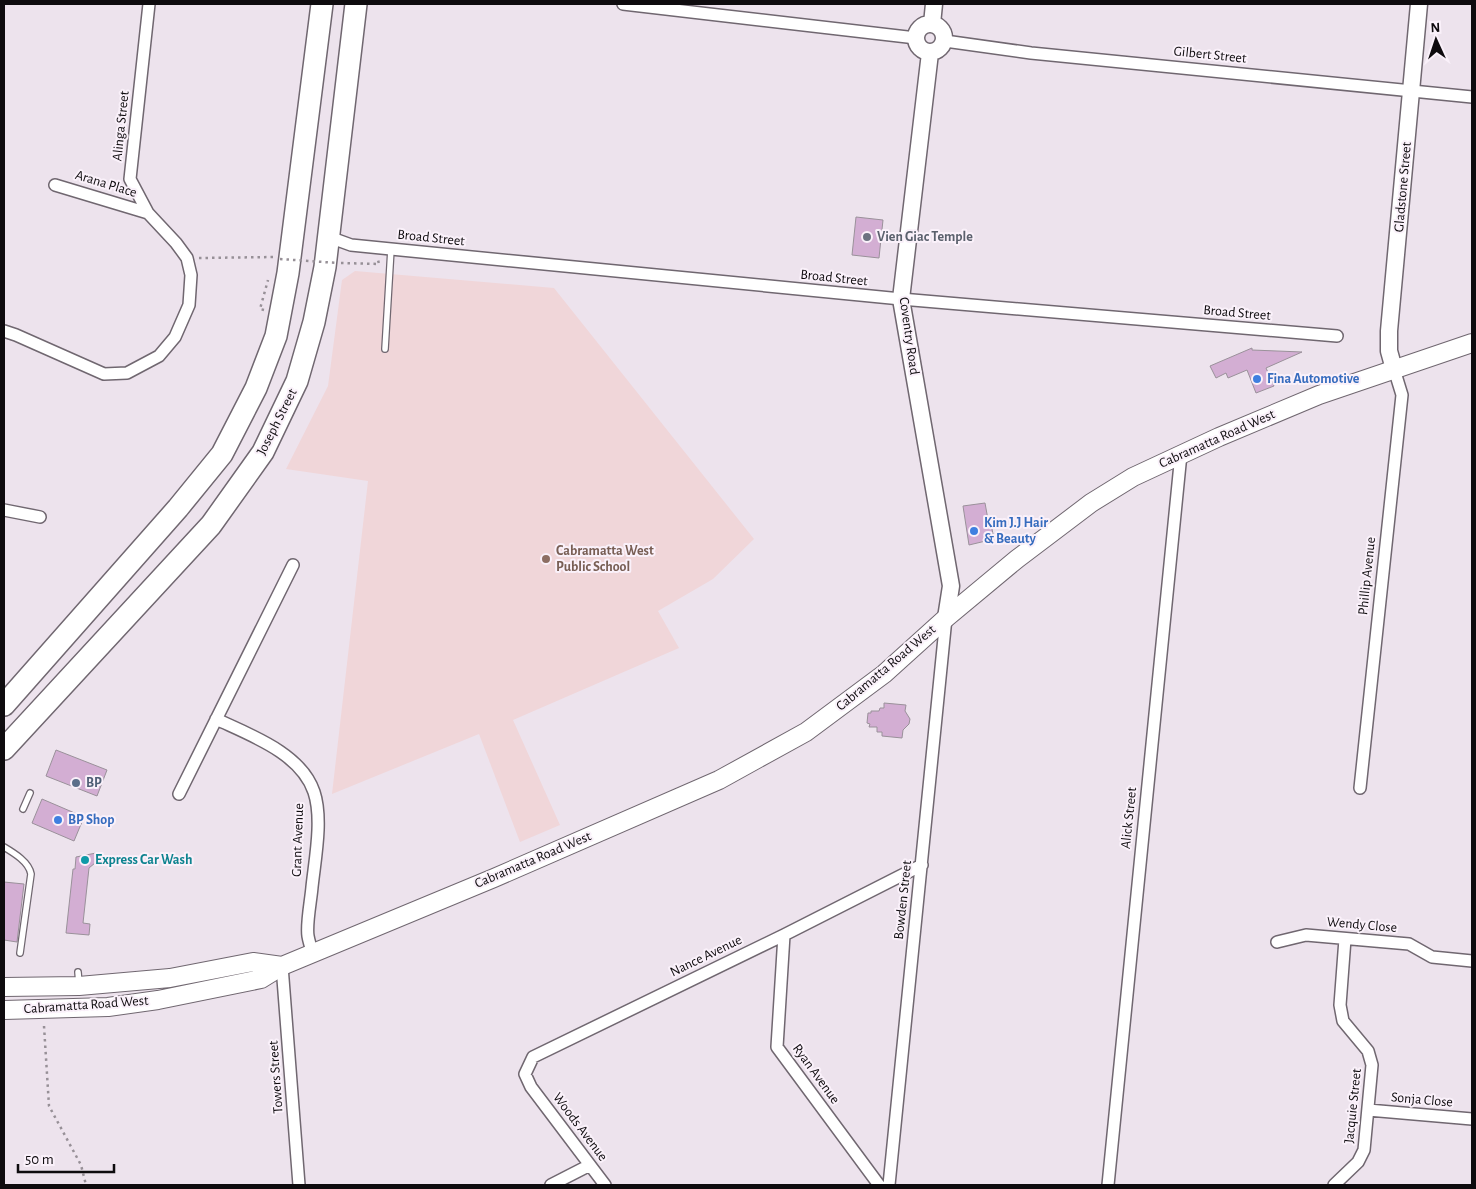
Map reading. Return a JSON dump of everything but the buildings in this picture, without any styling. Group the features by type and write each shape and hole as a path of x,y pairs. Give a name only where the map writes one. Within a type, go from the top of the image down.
{"highway":[{"path":"4,705 178,508 222,454 256,388 276,336 288,274 322,4"},
{"name":"Joseph Street","path":"4,749 212,525 263,452 297,381 321,293 356,4"}],"main road":[{"name":"Cabramatta Road West","path":"4,1010 108,1007 158,1000 261,979 282,966 494,878 719,780 806,732 884,674 946,618 1090,502 1133,477 1181,454 1319,395 1472,343"},
{"name":"Cabramatta Road West","path":"4,987 78,979 170,978 253,962 282,966"}],"street":[{"name":"Alinga Street","path":"4,331 104,374 127,373 160,356 175,337 189,305 191,275 187,258 176,243 148,213 130,179 149,4"},
{"path":"623,4 916,38"},
{"path":"932,24 934,4"},
{"name":"Gladstone Street","path":"1394,369 1390,351 1389,331 1420,4"},
{"path":"927,24 932,24 941,28 945,41 940,49 930,52 922,50 916,38 919,29 927,24"},
{"name":"Gilbert Street","path":"945,41 1031,53 1472,97"},
{"name":"Coventry Road","path":"930,52 901,299 951,586 946,618"},
{"name":"Arana Place","path":"55,185 148,213"},
{"name":"Broad Street","path":"329,237 351,245 388,249 901,299 1337,336"},
{"name":"Phillip Avenue","path":"1360,788 1402,395 1394,369"},
{"name":"Alick Street","path":"1108,1185 1181,454"},
{"path":"4,510 40,517"},
{"path":"179,794 293,564"},
{"name":"Bowden Street","path":"889,1185 946,618"},
{"name":"Grant Avenue","path":"216,719 263,740 290,759 303,772 314,792 317,813 316,843 307,934 313,954"},
{"name":"Nance Avenue","path":"532,1087 525,1074 533,1057 784,935 922,865"},
{"name":"Ryan Avenue","path":"784,935 778,1047 879,1185"},
{"name":"Wendy Close","path":"1277,942 1306,935 1409,944 1432,957 1472,961"},
{"name":"Jacquie Street","path":"1334,1185 1358,1162 1364,1150 1372,1065 1368,1051 1343,1020 1340,1005 1345,939"},
{"name":"Towers Street","path":"282,966 299,1185"},
{"name":"Woods Avenue","path":"532,1087 605,1185"},
{"name":"Sonja Close","path":"1368,1110 1472,1119"},
{"path":"550,1185 590,1166"}],"lane":[{"path":"385,349 388,249"},
{"path":"23,809 30,793"},
{"path":"4,847 30,868 31,874 20,954"}],"path":[{"path":"187,258 275,257 272,265"},
{"path":"280,259 379,264 379,260 363,259"},
{"path":"265,310 260,309 270,274"},
{"path":"44,1026 49,1106 81,1165 86,1185"}],"shaded area":[{"name":"Cabramatta West Public School","path":"355,271 554,288 754,539 713,579 658,611 679,648 513,720 560,825 520,842 479,734 332,794 368,481 286,469 328,386 342,280"}],"place":[{"name":"Vien Giac Temple","path":"867,237"},
{"name":"Fina Automotive","path":"1257,379"},
{"name":"Kim J.J Hair & Beauty","path":"974,531"},
{"name":"Cabramatta West Public School","path":"546,559"},
{"name":"BP","path":"76,783"},
{"name":"BP Shop","path":"58,820"},
{"name":"Express Car Wash","path":"85,860"}]}
